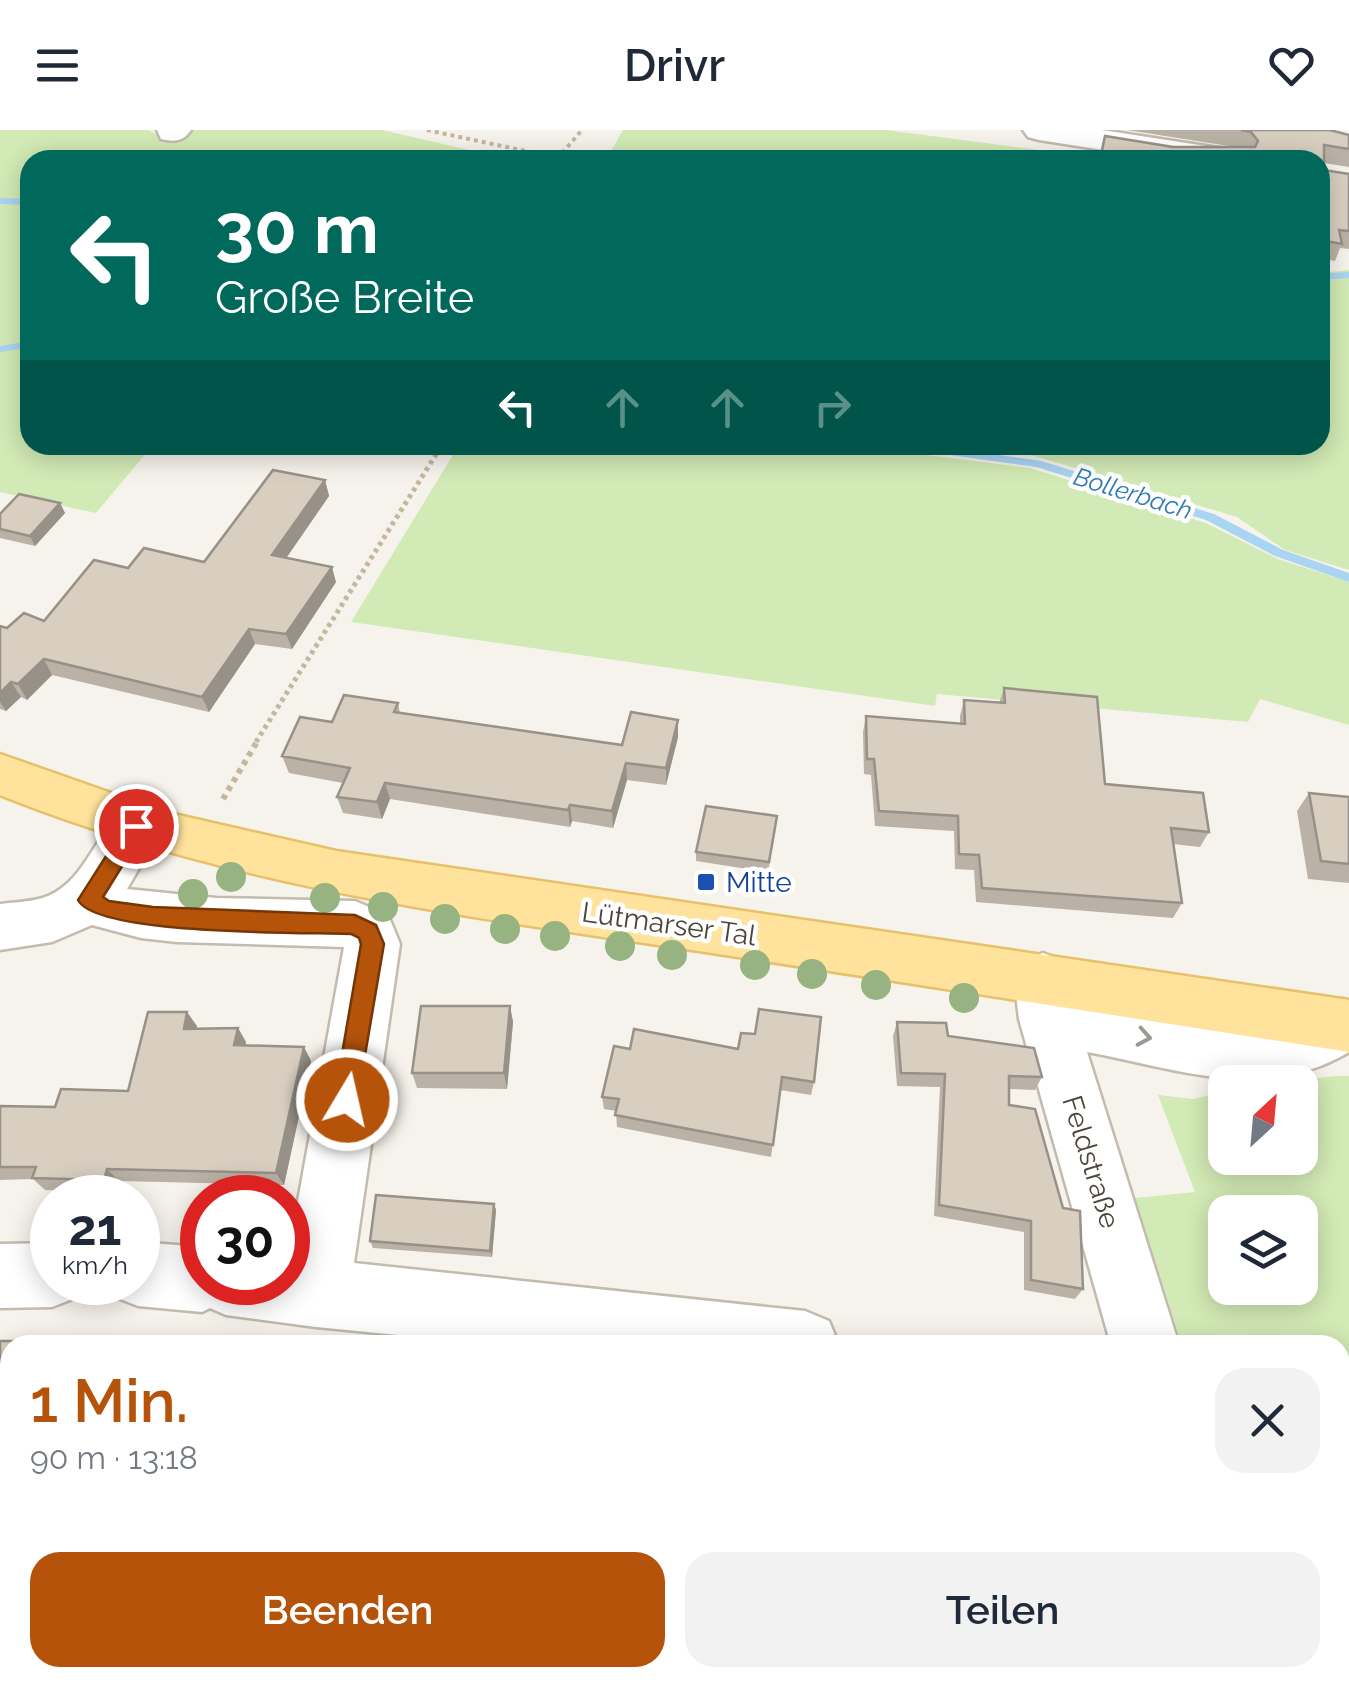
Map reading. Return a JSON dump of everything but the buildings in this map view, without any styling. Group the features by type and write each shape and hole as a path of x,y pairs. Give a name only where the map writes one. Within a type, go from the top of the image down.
{"main road":[{"name":"Lütmarser Tal","path":"0,774 136,826 284,864 1046,998"}],"street":[{"path":"1040,130 1168,150"},
{"path":"0,928 45,922 90,900 136,826"},
{"path":"90,900 104,909 153,917 355,924 368,932 372,944 316,1294"},
{"path":"1046,998 1250,1056 1302,1049 1346,1025"},
{"name":"Feldstraße","path":"1046,998 1142,1335"},
{"path":"0,1276 30,1275"},
{"path":"310,1293 709,1335"}],"path":[{"path":"427,130 517,150"},
{"path":"565,150 582,130"},
{"path":"198,844 307,656 436,455"}],"green space":[{"path":"0,130 148,130 169,141 185,130 382,130 469,150 20,150 20,455 145,455 96,513 0,492"},
{"path":"623,130 886,130 1039,150 612,150"},
{"path":"1349,270 1349,570 1285,550 1237,517 1028,455 1330,455 1330,272"},
{"path":"453,455 927,455 1030,468 1206,523 1278,559 1349,582 1349,725 1260,699 1248,722 937,694 935,706 351,622"},
{"path":"1349,1076 1349,1335 1179,1335 1135,1198 1195,1192 1158,1095 1194,1099 1208,1095 1208,1175 1318,1175 1318,1078"}],"waterway":[{"path":"0,201 20,202"},
{"path":"1330,276 1349,275"},
{"name":"Bollerbach","path":"0,349 20,346"},
{"name":"Bollerbach","path":"975,455 1037,464 1210,517 1279,553 1349,578"}],"place":[{"name":"Mitte","path":"706,882"}],"route":[{"path":"136,826 90,900 104,909 153,917 355,924 368,932 372,944 347,1100"}]}
